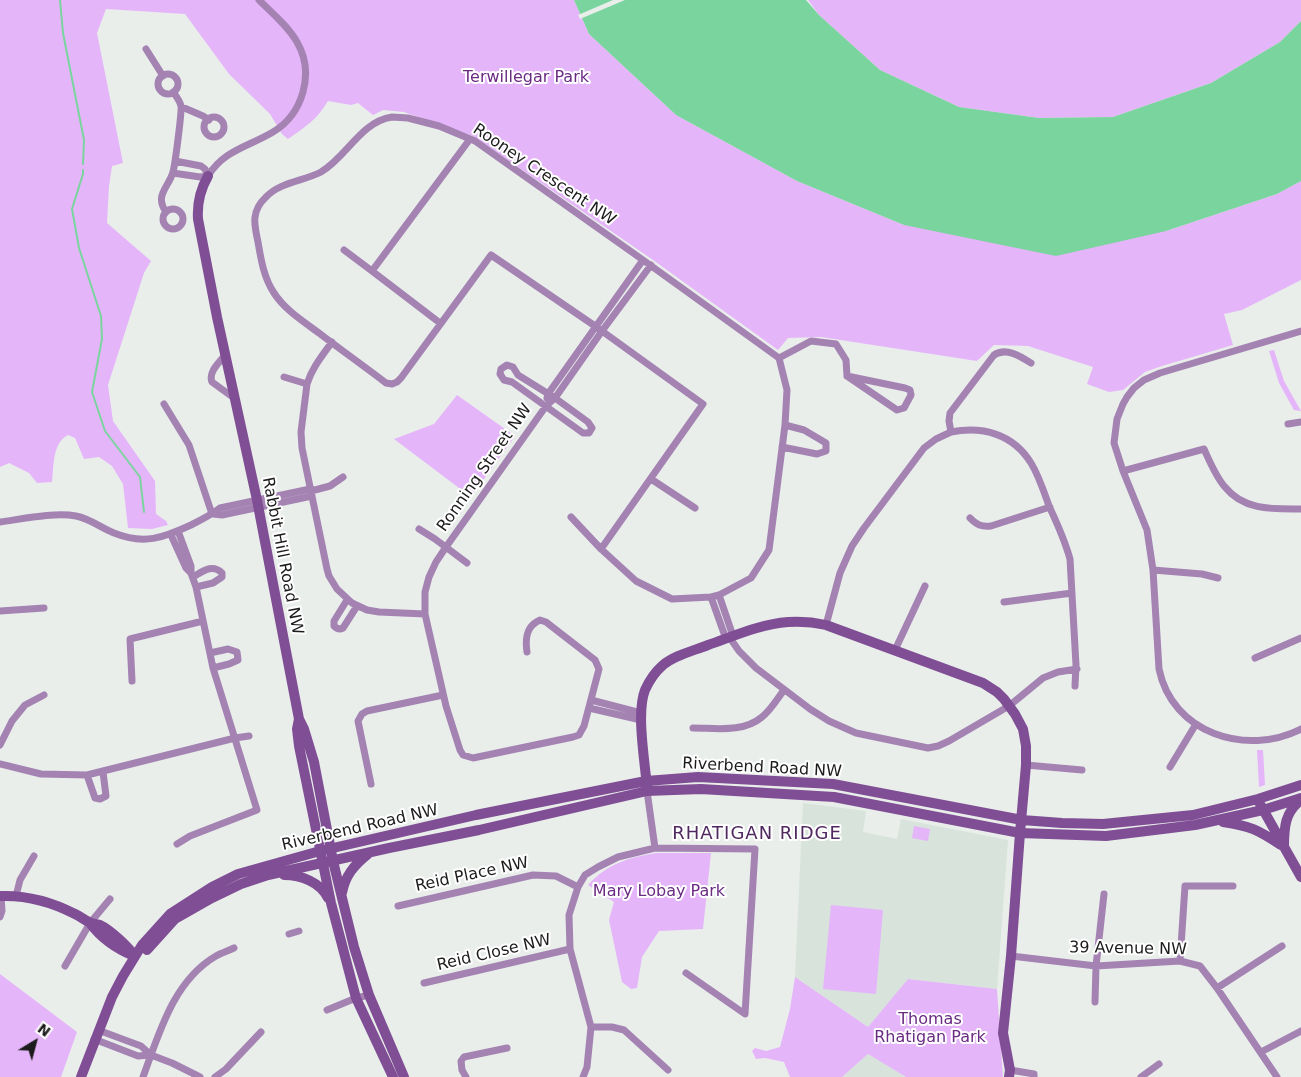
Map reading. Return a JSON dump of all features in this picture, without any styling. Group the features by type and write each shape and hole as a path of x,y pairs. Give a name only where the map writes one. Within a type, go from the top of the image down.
{"main road":[{"name":"Rabbit Hill Road NW","path":"208,176 200,195 197,210 198,220 299,719 297,729 298,746 328,862 342,899 369,995 404,1077"},
{"path":"647,786 641,717 645,690 653,676 669,660 764,626 799,621 826,625 983,683 997,692 1009,706 1023,729 1026,739 1022,820 1003,1033 1009,1073"},
{"name":"Riverbend Road NW","path":"80,1077 112,997 123,976 142,945 170,914 212,887 238,874 325,850 476,815 698,777 832,784 1022,820 1103,824 1193,815 1258,799 1301,785"},
{"name":"Riverbend Road NW","path":"136,956 145,952 175,919 241,884 268,875 479,830 647,786 834,797 1020,833 1106,836 1195,825 1263,810 1301,799"},
{"path":"1258,799 1301,877"},
{"path":"1284,848 1284,830 1287,819 1294,805 1301,799"},
{"path":"1215,821 1240,824 1253,828 1284,848"},
{"path":"342,899 346,878 358,862 371,852"},
{"name":"Rabbit Hill Road NW","path":"328,862 331,903 356,998 392,1077"},
{"path":"268,875 292,875 313,881 326,893 331,903"},
{"path":"0,896 16,896 39,900 64,909 90,923 101,926 126,944 136,956"}],"street":[{"name":"Rabbit Hill Road NW","path":"208,176 217,163 226,155 267,135 282,124 296,109 302,95 306,73 301,49 293,36 259,0"},
{"path":"146,49 163,76"},
{"path":"168,74 174,76 178,81 178,87 173,92 167,93 161,90 159,81 163,76 168,74"},
{"path":"173,92 182,107 209,120"},
{"path":"166,212 162,197 163,191 173,173 182,107"},
{"name":"Rooney Crescent NW","path":"595,326 491,255 400,378 395,383 386,383 294,314 279,300 270,286 263,268 254,225 255,216 259,205 273,191 326,169 376,121 392,117 408,118 439,126 470,139 524,175 779,358"},
{"path":"372,270 470,139"},
{"path":"173,173 200,177 208,176 205,169 201,166 175,161"},
{"path":"344,250 440,322"},
{"name":"Ronning Street NW","path":"527,652 525,641 527,633 540,620 546,622 597,663 598,669 582,730 575,737 470,758 463,755 443,695 425,614 425,592 429,577 446,547 546,406 595,326 643,260"},
{"name":"Ronning Street NW","path":"552,396 651,265"},
{"path":"595,326 704,404 601,548"},
{"path":"1301,331 1155,375 1139,384 1127,397 1119,412 1114,435 1116,449 1147,530 1153,570 1160,676 1174,703 1184,715 1196,724 1226,738 1252,741 1277,739 1301,730"},
{"path":"570,517 636,581 672,599 719,595 750,578 769,550 785,426 787,390 779,358 811,341 836,344 846,360 848,376 897,410 904,408 912,395 910,390 905,388 848,376"},
{"path":"332,342 309,377 301,439 329,576 347,600 357,606 379,612 425,614"},
{"path":"951,432 950,413 994,355 1000,352 1007,352 1022,357 1031,364"},
{"path":"225,355 210,378 212,382 234,398"},
{"name":"Ronning Street NW","path":"506,365 513,367 518,375 552,396 588,422 592,428 589,433 583,433 512,382 504,380 500,374 501,368 506,365"},
{"path":"284,377 307,384"},
{"path":"164,404 189,445 212,514"},
{"path":"1288,424 1301,422"},
{"path":"782,447 817,454 826,451 826,443 804,430 785,426"},
{"path":"826,625 840,573 858,536 924,448 936,439 951,432 970,430 991,432 1010,442 1032,464 1068,552 1071,566 1077,669 1075,686"},
{"path":"1124,471 1204,449 1224,486 1240,500 1253,506 1301,510"},
{"path":"0,522 68,515 82,517 109,531 127,537 149,540 174,533 220,508 257,504 311,492 330,486 343,476"},
{"path":"651,479 695,508"},
{"path":"970,518 979,526 991,526 1050,506"},
{"name":"Ronning Street NW","path":"419,529 467,563"},
{"path":"174,533 186,568 192,575 196,587 213,668 257,810 190,836 177,844"},
{"path":"192,575 208,569 218,569 222,573 222,577 218,580 196,587"},
{"path":"1153,570 1202,574 1218,578"},
{"path":"896,650 925,586"},
{"path":"1004,602 1072,592"},
{"path":"719,595 730,638"},
{"path":"711,597 738,651 749,663 819,716 847,730 928,748 943,744 1009,706 1043,678 1058,672 1077,669"},
{"path":"347,600 334,621 336,628 343,628 357,606"},
{"path":"0,610 44,608"},
{"path":"132,681 130,639 203,621"},
{"path":"1255,658 1301,638"},
{"path":"210,654 228,649 237,652 238,660 213,668"},
{"path":"694,728 732,728 749,725 763,716 784,690"},
{"path":"0,745 12,721 25,705 44,695"},
{"path":"371,784 358,721 362,714 368,711 443,695"},
{"path":"590,704 641,717"},
{"path":"1170,767 1196,724"},
{"path":"0,764 41,774 87,775 249,736"},
{"path":"1026,766 1082,770"},
{"path":"87,775 95,798 100,800 106,796 103,772"},
{"path":"647,786 655,848"},
{"path":"583,1077 587,1067 591,1027 570,949 569,915 578,888 585,875 618,857 655,848 755,849 745,1014 686,973"},
{"path":"16,896 20,880 34,856"},
{"name":"Reid Place NW","path":"398,906 533,875 556,876 578,888"},
{"path":"1180,961 1185,886 1233,886"},
{"path":"1095,1002 1096,966 1104,894"},
{"path":"0,896 2,911 0,917"},
{"path":"65,966 90,923 110,899"},
{"path":"289,934 299,931"},
{"path":"1217,988 1282,946"},
{"path":"142,1077 168,1010 189,979 216,956 234,948"},
{"name":"Reid Close NW","path":"424,983 570,949"},
{"name":"39 Avenue NW","path":"1011,956 1096,966 1180,961 1200,966 1277,1077"},
{"path":"327,1010 356,998 369,995"},
{"path":"591,1027 612,1027 624,1030 668,1070"},
{"path":"1261,1052 1301,1031"},
{"path":"216,1077 226,1069 260,1032"},
{"path":"96,1035 140,1046 151,1055 200,1077"},
{"path":"466,1077 462,1070 461,1061 464,1057 507,1048"},
{"path":"1142,1077 1159,1064"},
{"path":"1009,1073 1034,1074 1034,1077"}],"shaded area":[{"path":"574,0 806,0 819,15 880,70 959,107 1039,118 1113,117 1211,83 1280,42 1301,21 1301,181 1277,194 1166,231 1056,256 904,225 797,181 676,115 589,34"},
{"path":"803,803 866,811 863,832 897,839 901,819 1008,840 997,989 909,979 868,1027 795,977"},
{"path":"868,1054 906,1077 842,1077"}],"green space":[{"name":"Terwillegar Park","path":"0,0 574,0 589,34 676,115 797,181 904,225 1166,231 1277,194 1301,181 1301,280 1242,310 1224,314 1233,345 1145,372 1123,390 1109,392 1087,384 1093,367 1028,346 994,345 977,361 821,337 788,338 778,350 653,260 473,136 404,112 383,110 373,115 358,103 351,105 328,101 315,118 288,139 282,134 270,114 229,74 185,14 106,9 97,33 123,163 112,166 107,223 151,261 144,273 108,385 113,421 155,481 156,514 166,521 168,525 152,529 128,528 123,484 112,466 99,457 84,459 75,438 68,435 56,449 52,482 37,483 29,473 9,463 0,467"},
{"path":"808,0 1301,0 1301,21 1280,42 1211,83 1113,117 1039,118 959,107 880,70 819,15"},
{"path":"1274,350 1284,381 1301,411 1294,410 1279,383 1269,351"},
{"path":"457,395 515,436 471,497 394,439 434,424"},
{"path":"1257,750 1263,750 1265,785 1259,787"},
{"path":"914,826 930,829 928,841 912,838"},
{"name":"Mary Lobay Park","path":"657,853 711,853 703,929 659,931 642,957 637,988 631,989 622,982 609,920 614,902 588,885 603,872 619,863 628,859"},
{"path":"831,905 883,910 876,994 823,989"},
{"path":"0,974 77,1032 61,1077 0,1077"},
{"name":"Thomas Rhatigan Park","path":"795,977 868,1027 908,979 997,989 1003,1077 906,1077 868,1054 842,1077 790,1077 784,1062 765,1058 756,1059 752,1051 755,1048 766,1051 780,1047 790,1009"}],"pier":[{"path":"613,0 625,0 580,19 578,15"}],"waterway":[{"path":"60,0 63,33 84,140 83,164"},
{"path":"83,170 72,209 79,248 101,316 102,339 92,392 105,431 140,477 144,512"}],"district":[{"name":"RHATIGAN RIDGE","path":"757,834"}]}
